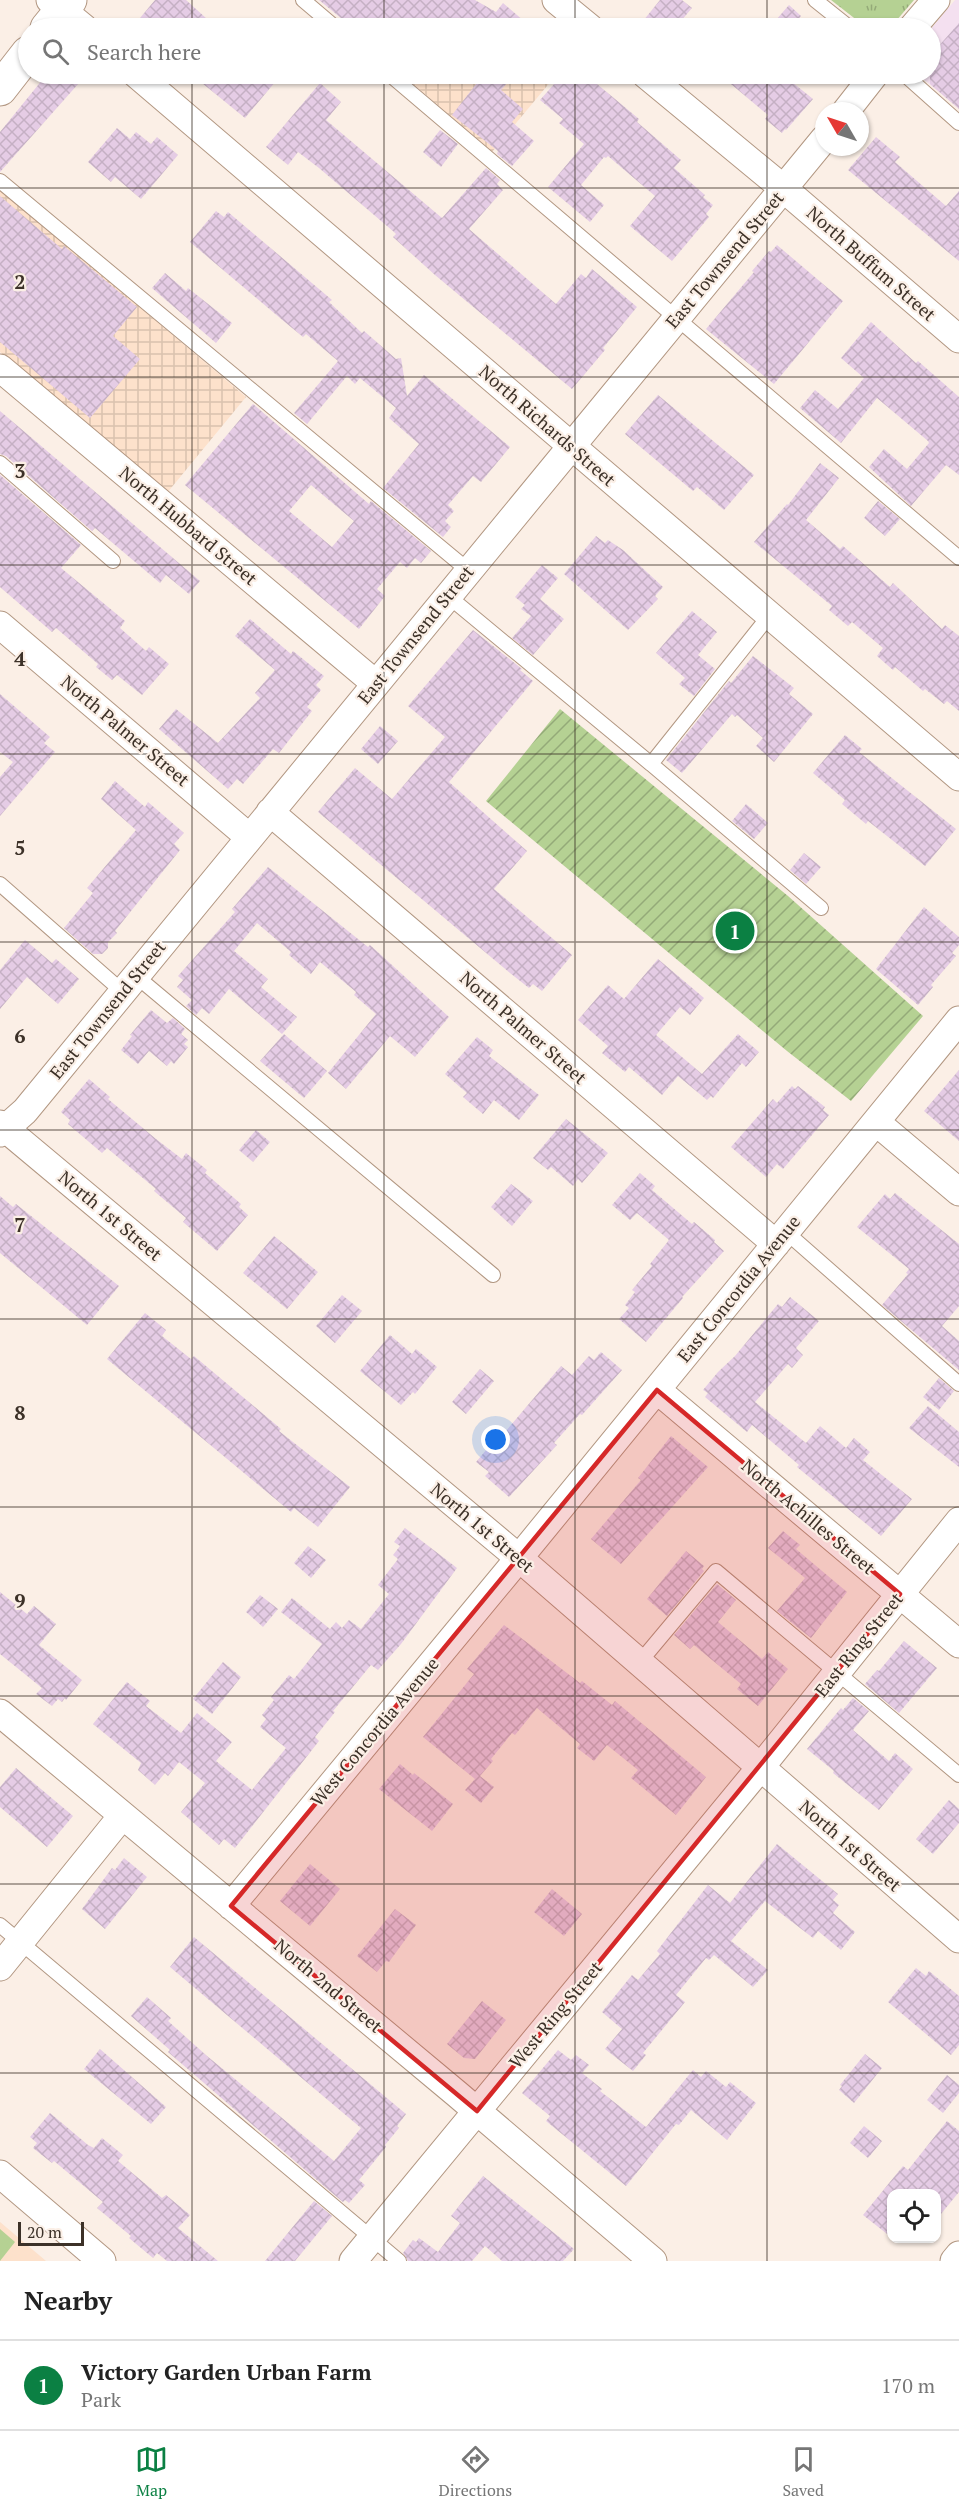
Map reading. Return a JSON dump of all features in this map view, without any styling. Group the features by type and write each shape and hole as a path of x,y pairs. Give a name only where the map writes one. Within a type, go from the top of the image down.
{"street":[{"path":"556,0 578,18"},
{"path":"921,18 936,0"},
{"path":"0,89 18,66"},
{"name":"North Richards Street","path":"148,84 959,777"},
{"name":"North Buffum Street","path":"657,84 959,339"},
{"path":"853,102 867,84"},
{"name":"East Townsend Street","path":"2,1128 25,1111 815,150"},
{"name":"North Hubbard Street","path":"0,368 376,684"},
{"name":"North Palmer Street","path":"0,625 249,837"},
{"name":"North Palmer Street","path":"270,812 781,1238"},
{"name":"East Concordia Avenue","path":"519,1558 959,1020"},
{"path":"876,1122 959,1192"},
{"name":"North 1st Street","path":"2,1128 519,1558 959,1939"},
{"name":"North Achilles Street","path":"657,1390 959,1644"},
{"name":"East Ring Street","path":"760,1768 959,1521"},
{"name":"West Concordia Avenue","path":"231,1905 519,1558"},
{"name":"North 2nd Street","path":"0,1713 477,2110 653,2261"},
{"name":"West Ring Street","path":"353,2261 760,1768"},
{"path":"0,1967 10,1934 122,1816"},
{"path":"0,2174 102,2261"},
{"path":"954,2261 959,2255"}],"lane":[{"path":"303,0 324,18"},
{"path":"815,0 838,18"},
{"path":"401,84 959,558"},
{"path":"915,84 959,123"},
{"path":"0,181 469,571"},
{"path":"0,463 114,561"},
{"path":"448,596 821,908"},
{"path":"651,764 769,616"},
{"path":"0,884 129,984 493,1275"},
{"path":"781,1238 959,1384"},
{"path":"639,1663 716,1571 959,1774"},
{"path":"10,1934 399,2261"}],"highlighted area":[{"path":"657,1390 900,1594 477,2111 231,1906"}],"shaded area":[{"path":"955,0 959,0 959,108 929,84 941,84 940,18"},
{"path":"414,84 549,84 492,152"},
{"path":"0,189 246,397 167,493 0,352"},
{"path":"0,2222 46,2261 0,2261"}],"green space":[{"path":"831,0 914,0 899,18 854,18"},
{"path":"560,709 788,896 923,1016 851,1101 787,1051 486,801"},
{"path":"0,2229 15,2242 0,2261"}],"building":[{"path":"155,0 186,0 206,18 140,18"},
{"path":"319,0 475,0 496,12 503,3 520,18 341,18"},
{"path":"660,0 682,0 692,8 684,18 645,18"},
{"path":"789,5 801,16 800,18 778,18"},
{"path":"959,23 959,109 930,84 941,84 941,43"},
{"path":"39,84 78,84 0,172 0,132"},
{"path":"203,84 273,84 245,118"},
{"path":"321,84 341,102 326,120 442,218 486,168 500,180 497,184 503,190 469,229 556,304 581,274 586,278 592,269 637,307 572,389 435,275 393,237 396,234 394,232 319,168 298,152 288,165 266,147"},
{"path":"476,84 506,84 501,90 523,109 512,122 534,141 512,166 497,154 498,151 452,115"},
{"path":"554,84 597,84 639,119 637,122 681,160 674,168 713,205 706,214 709,217 672,261 630,226 655,196 608,156 604,157 581,185 604,205 590,222 548,187 584,144 559,123 563,119 540,100"},
{"path":"731,84 794,84 813,99 782,133 765,119 768,115"},
{"path":"117,128 130,139 136,132 151,144 157,137 178,155 141,199 115,177 111,182 88,162"},
{"path":"440,130 458,144 441,167 423,152"},
{"path":"876,137 900,157 895,162 946,206 959,191 959,261 848,170 860,156 869,156 869,145"},
{"path":"0,196 62,249 64,246 137,307 113,336 140,359 90,418 0,342"},
{"path":"216,211 224,217 228,212 332,300 329,302 362,333 364,331 396,359 401,358 407,396 424,375 510,447 481,482 473,476 448,505 454,511 445,521 451,527 443,537 383,488 419,444 389,418 396,408 360,378 355,384 347,376 307,424 294,413 338,361 306,334 303,337 190,242"},
{"path":"777,245 843,301 774,384 706,329 754,272 752,271"},
{"path":"165,273 186,291 188,288 232,323 216,343 152,288"},
{"path":"871,322 916,363 918,361 959,397 959,475 946,465 911,506 869,467 884,449 907,469 929,443 928,441 877,398 841,443 800,408 815,390 838,409 864,378 841,358"},
{"path":"658,395 754,475 724,510 697,487 693,491 625,434"},
{"path":"253,404 369,504 371,501 431,551 421,563 415,558 407,568 400,562 377,589 385,596 359,629 185,485","holes":["311,485 354,521 332,547 289,511"]},
{"path":"0,411 200,581 189,594 166,575 160,583 95,528 92,531 6,456 0,454"},
{"path":"820,463 839,478 806,520 840,549 843,546 890,587 893,583 942,629 945,625 959,636 959,711 947,701 944,704 925,689 923,691 895,667 893,670 877,656 883,648 852,622 848,626 829,610 832,606 754,542 788,505"},
{"path":"0,475 81,545 61,568 125,621 120,628 146,651 149,647 169,664 142,695 117,675 112,680 96,667 98,664 56,628 52,632 0,587"},
{"path":"878,501 900,519 885,536 864,518"},
{"path":"596,536 605,543 608,540 623,550 663,587 655,596 658,599 628,630 564,574"},
{"path":"542,565 558,578 540,599 564,619 533,655 512,638 531,616 521,609 525,605 515,597"},
{"path":"692,611 717,632 698,655 715,669 694,696 679,684 685,678 656,653"},
{"path":"250,619 291,654 293,651 324,676 316,685 321,690 307,707 312,711 279,753 273,749 243,784 237,779 228,789 159,729 176,709 218,743 260,698 255,693 275,670 235,636"},
{"path":"473,630 522,669 520,670 533,681 449,782 527,851 494,889 572,955 542,991 533,984 529,988 510,973 318,812 355,768 392,799 445,737 408,706"},
{"path":"753,656 794,688 789,694 813,714 774,762 756,746 763,738 737,715 735,717 732,714 682,773 666,760 729,681 731,683"},
{"path":"0,694 50,737 44,743 55,752 0,816 0,777 13,762 0,752"},
{"path":"380,726 398,741 378,764 361,749"},
{"path":"845,735 862,749 859,752 956,829 925,866 868,821 866,824 842,804 845,800 813,773"},
{"path":"115,781 145,807 148,802 184,833 174,844 180,850 115,931 117,933 108,942 108,948 102,954 93,954 64,928 93,893 87,888 136,830 101,799"},
{"path":"746,804 768,823 754,839 732,821"},
{"path":"804,853 821,867 806,884 790,870"},
{"path":"268,867 368,947 370,945 449,1017 415,1057 390,1036 346,1089 328,1073 376,1014 354,995 356,992 320,962 311,974 289,955 291,952 257,923 234,951 268,979 261,987 297,1017 282,1034 229,989 209,1014 202,1008 196,1015 186,1006 192,1000 177,987 183,980 178,976 235,912 232,909"},
{"path":"924,907 959,937 959,945 952,953 956,956 931,985 933,987 918,1005 876,969"},
{"path":"25,940 52,963 56,959 79,979 58,1004 27,977 0,1009 0,970"},
{"path":"658,959 704,998 690,1015 680,1007 656,1035 702,1074 738,1034 759,1052 746,1067 742,1063 713,1098 711,1096 707,1100 678,1076 662,1095 629,1067 625,1072 602,1053 608,1046 578,1020 608,985 624,999"},
{"path":"151,1010 167,1023 173,1018 185,1029 181,1034 188,1040 184,1044 188,1047 174,1064 171,1061 167,1066 149,1051 138,1064 121,1050"},
{"path":"284,1034 327,1071 304,1098 260,1061"},
{"path":"477,1037 493,1050 489,1056 539,1095 519,1120 494,1100 483,1114 463,1097 467,1093 445,1074"},
{"path":"959,1070 959,1141 924,1111"},
{"path":"89,1079 110,1097 108,1099 156,1139 182,1159 186,1153 207,1170 205,1173 241,1204 239,1207 248,1215 217,1251 183,1222 186,1218 154,1191 156,1189 107,1148 102,1153 68,1124 70,1120 61,1112"},
{"path":"792,1086 795,1089 798,1086 825,1107 823,1110 829,1115 783,1169 777,1164 766,1177 731,1147 773,1099 777,1103"},
{"path":"566,1119 608,1153 582,1183 578,1179 573,1186 551,1167 548,1170 533,1158"},
{"path":"256,1130 270,1142 253,1162 239,1150"},
{"path":"640,1173 655,1186 652,1190 692,1224 694,1222 724,1251 682,1297 646,1342 619,1319 629,1308 625,1305 635,1292 632,1290 652,1266 650,1264 669,1240 637,1213 630,1220 612,1205"},
{"path":"511,1184 533,1201 512,1226 491,1207"},
{"path":"895,1193 959,1244 959,1306 942,1326 959,1341 959,1370 882,1305 908,1274 906,1273 909,1269 857,1227 885,1194 890,1199"},
{"path":"0,1196 13,1207 16,1204 119,1286 87,1325 0,1253"},
{"path":"274,1236 318,1272 287,1309 243,1273"},
{"path":"342,1295 362,1311 335,1343 316,1326"},
{"path":"790,1297 819,1321 796,1348 803,1355 792,1368 788,1364 755,1402 806,1443 820,1426 846,1448 854,1438 870,1452 863,1460 912,1499 881,1536 797,1467 799,1465 752,1425 747,1432 705,1397 708,1393 703,1390 718,1372 735,1356 778,1304 782,1307"},
{"path":"145,1313 166,1330 162,1336 191,1359 194,1356 281,1429 279,1431 350,1487 318,1527 294,1508 291,1512 107,1359"},
{"path":"390,1335 412,1354 416,1349 437,1367 415,1394 413,1392 401,1405 360,1371"},
{"path":"601,1352 622,1370 554,1443 557,1445 509,1497 485,1476 489,1472 476,1462 487,1449 489,1451 561,1366 572,1375 589,1356 594,1360"},
{"path":"480,1369 494,1381 466,1414 452,1402"},
{"path":"939,1378 954,1391 939,1410 923,1397"},
{"path":"928,1406 959,1432 959,1467 909,1428"},
{"path":"671,1436 708,1467 621,1564 591,1539 641,1480 638,1478"},
{"path":"405,1528 457,1568 401,1644 378,1670 371,1665 333,1711 335,1712 315,1737 319,1741 235,1848 224,1839 219,1845 181,1812 205,1783 179,1762 168,1776 165,1773 155,1785 138,1770 141,1763 93,1724 127,1682 150,1701 146,1706 181,1733 197,1713 232,1742 216,1761 252,1790 286,1748 260,1727 266,1719 262,1715 274,1700 271,1697 289,1675 294,1679 322,1644 281,1612 292,1598 330,1629 336,1622 342,1628 349,1620 361,1629 389,1594 378,1585 398,1559 393,1555 400,1546 394,1542"},
{"path":"783,1531 800,1545 796,1549 847,1592 811,1638 777,1611 805,1578 768,1548"},
{"path":"308,1546 326,1560 311,1578 294,1563"},
{"path":"686,1551 704,1566 702,1569 704,1571 667,1616 647,1599"},
{"path":"717,1584 736,1600 718,1622 762,1659 768,1652 788,1669 758,1706 737,1689 741,1684 694,1645 690,1649 674,1635"},
{"path":"0,1592 27,1614 34,1606 56,1624 39,1645 82,1680 66,1700 65,1698 62,1702 58,1699 52,1706 36,1694 42,1688 0,1654"},
{"path":"260,1595 278,1609 263,1627 246,1612"},
{"path":"504,1625 612,1705 615,1701 706,1777 676,1815 631,1778 638,1770 607,1745 594,1761 577,1748 580,1744 537,1708 515,1735 512,1733 480,1776 494,1787 481,1803 465,1790 475,1779 423,1737 474,1674 467,1669"},
{"path":"904,1641 937,1668 899,1713 865,1684"},
{"path":"223,1662 241,1677 212,1714 193,1699"},
{"path":"853,1698 869,1711 853,1730 889,1761 895,1753 913,1769 879,1810 807,1749 841,1708 843,1710"},
{"path":"400,1764 453,1804 432,1831 379,1789"},
{"path":"16,1768 73,1816 47,1847 0,1807 0,1787"},
{"path":"949,1800 959,1809 959,1823 933,1854 916,1839"},
{"path":"777,1844 838,1894 833,1900 839,1905 833,1913 855,1932 841,1950 818,1931 813,1938 765,1901 731,1941 768,1970 753,1987 714,1955 709,1960 706,1958 676,1995 685,2002 643,2053 646,2055 633,2071 605,2049 622,2029 602,2012 632,1975 638,1980 660,1954 657,1951 708,1885 730,1903"},
{"path":"124,1858 147,1877 105,1929 82,1909 112,1868 115,1870"},
{"path":"310,1864 340,1889 310,1926 280,1901"},
{"path":"552,1889 582,1914 564,1936 534,1912"},
{"path":"395,1909 416,1925 389,1962 386,1961 377,1972 357,1956"},
{"path":"194,1937 406,2114 397,2126 399,2128 385,2145 386,2147 359,2180 365,2185 349,2203 345,2200 343,2202 325,2187 168,2052 170,2050 131,2016 147,1997 171,2018 168,2021 207,2056 334,2161 361,2128 170,1967"},
{"path":"916,1968 926,1976 929,1971 959,1996 959,2045 951,2055 888,2002"},
{"path":"482,2001 506,2020 475,2059 464,2058 447,2044"},
{"path":"100,2049 166,2107 151,2124 84,2069"},
{"path":"558,2050 571,2060 576,2055 589,2065 582,2073 602,2089 600,2091 646,2127 693,2070 701,2077 706,2071 726,2087 730,2082 756,2103 727,2140 691,2110 679,2125 676,2124 626,2186 546,2121 550,2116 522,2093"},
{"path":"865,2054 882,2068 854,2103 839,2090 842,2086 840,2085"},
{"path":"947,2075 959,2085 959,2093 943,2113 927,2100"},
{"path":"50,2113 88,2145 94,2148 102,2138 123,2155 118,2161 162,2198 166,2195 190,2215 178,2228 218,2261 167,2261 157,2253 153,2258 129,2238 131,2236 97,2208 103,2202 54,2161 52,2163 33,2148 37,2143 30,2137"},
{"path":"947,2121 959,2131 959,2192 941,2214 941,2189 887,2189 887,2234 863,2215 903,2166 908,2170"},
{"path":"864,2126 882,2141 868,2158 850,2143"},
{"path":"483,2176 574,2249 563,2261 502,2261 485,2246 472,2261 408,2261 403,2253 413,2240 416,2242 419,2238 438,2252 460,2223 451,2216"},
{"path":"314,2201 332,2216 295,2261 265,2261"}],"place":[{"name":"Victory Garden Urban Farm","path":"735,931"}]}
